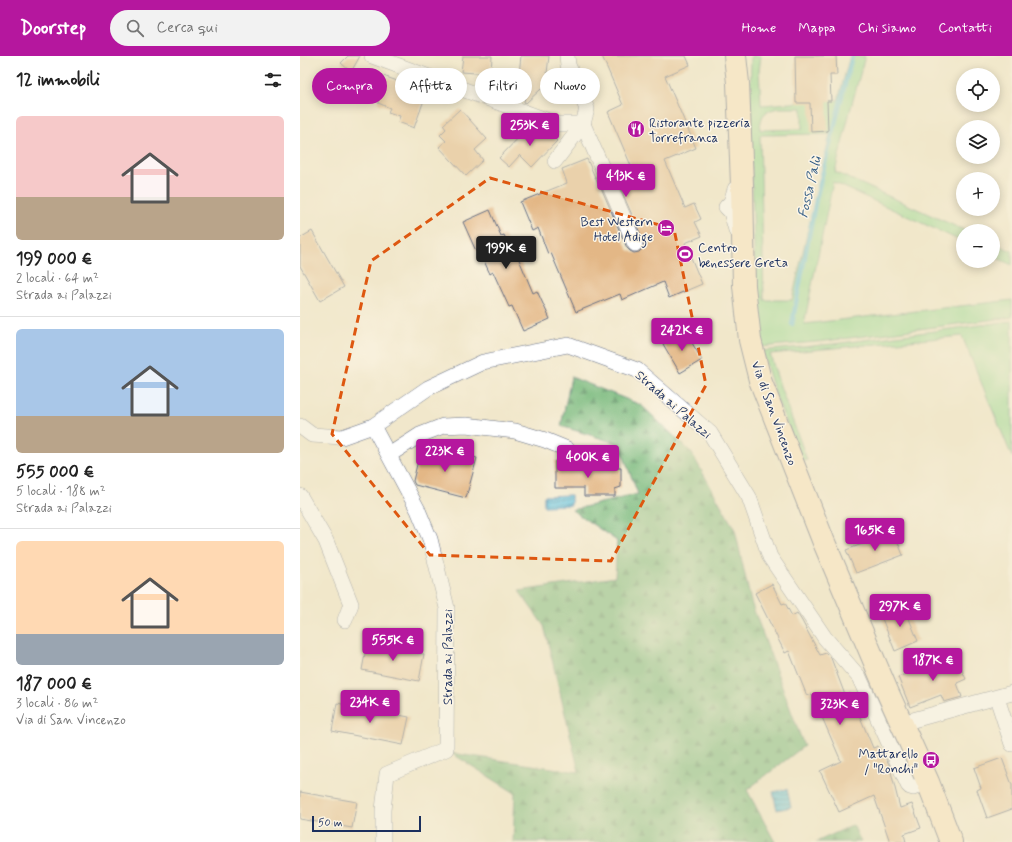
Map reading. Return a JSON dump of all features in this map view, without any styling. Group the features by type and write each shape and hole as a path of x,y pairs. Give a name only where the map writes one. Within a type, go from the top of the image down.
{"main road":[{"name":"Via di San Vincenzo","path":"735,56 738,83 742,185 744,286 750,340 760,380 825,545 902,723 910,763 919,785 951,842"},
{"name":"Via di San Vincenzo","path":"738,83 744,56"}],"street":[{"path":"372,56 556,124 583,124"},
{"path":"555,161 583,124 587,109 568,64 567,56"},
{"path":"583,124 635,244"},
{"name":"Strada ai Palazzi","path":"300,426 312,435 342,437 373,426 428,388 484,362 568,345 637,370 710,433 749,497 770,557 825,638 859,677 895,758 910,763"},
{"path":"389,455 420,435 443,426 466,425 515,431 567,448"},
{"name":"Strada ai Palazzi","path":"373,426 418,510 430,539 448,608 446,749 387,774 383,810 383,842"},
{"path":"300,496 326,541 351,604 345,620"},
{"path":"902,723 1012,693"},
{"path":"997,698 1012,744"}],"highlighted area":[{"path":"490,178 674,229 706,385 611,561 430,555 332,434 371,261"}],"green space":[{"path":"751,56 761,56 759,71 761,105 838,100 850,56 865,56 835,172 956,226 956,239 833,182 804,324 1012,300 1012,317 826,341 761,347 756,312 750,111","holes":["779,108 802,108 802,129 760,130 762,117 770,110","830,134 792,300 764,300 760,135"]},
{"path":"1000,246 1012,251 1012,265 1000,259"},
{"path":"1012,321 1012,457 962,336 770,354 807,460 802,461 776,397 762,351 833,344"},
{"path":"571,377 641,405 691,452 735,530 751,602 804,746 747,790 775,842 513,842 515,793 451,753 579,772 544,626 519,591 615,577 617,541 572,510 638,494 619,444 561,426"},
{"path":"853,825 861,842 816,842"}],"water":[{"path":"571,495 571,505 544,506 544,496"},
{"path":"787,789 791,807 777,810 773,792"}],"building":[{"path":"348,56 360,56 353,68 347,68 341,63"},
{"path":"463,56 492,56 491,68 475,68 475,73 467,72 467,68 462,68"},
{"path":"521,56 549,56 548,68 540,68 540,90 532,97 532,68 520,68"},
{"path":"602,56 686,56 690,65 665,76 696,148 665,161 685,208 694,204 701,219 695,222 702,236 685,243 702,284 669,298 663,282 622,300 620,294 576,312 551,253 548,254 538,228 532,231 520,202 567,183 562,169 587,159 627,248 634,253 639,252 642,249 644,245 643,240 615,176 632,168 608,112 623,105"},
{"path":"795,56 836,56 837,75 830,75 831,101 827,101 828,131 811,132 810,103 796,103"},
{"path":"387,77 395,80 395,104 423,104 414,128 398,122 400,116 388,112 390,108 380,104 387,104"},
{"path":"460,109 487,139 475,150 483,160 466,176 439,147 446,141 440,135 446,129 443,125"},
{"path":"534,125 545,129 557,141 532,167 520,155 509,167 499,158 524,132 525,133"},
{"path":"490,210 501,236 504,235 515,258 518,257 533,293 537,291 550,319 523,331 512,306 509,307 493,272 490,274 479,250 476,251 463,222"},
{"path":"312,231 344,287 320,301 300,266 300,238"},
{"path":"685,331 702,360 680,373 663,344"},
{"path":"448,451 477,458 466,498 415,485 413,481 420,452 446,459"},
{"path":"555,461 578,461 578,468 621,468 621,487 615,489 615,496 584,496 584,488 555,488"},
{"path":"893,530 903,555 856,573 846,550 876,539 875,537"},
{"path":"772,584 782,604 785,603 792,616 797,613 820,655 826,653 831,658 845,695 850,693 873,748 878,746 889,764 900,808 912,804 921,828 904,834 906,842 890,842 874,796 839,812 820,771 841,761 812,694 807,696 789,651 785,653 755,593"},
{"path":"904,606 918,641 895,651 881,616"},
{"path":"367,643 424,654 419,681 362,670"},
{"path":"955,655 966,679 957,683 962,697 944,702 941,695 910,707 898,677 923,667 924,669"},
{"path":"337,703 409,717 403,745 332,731"},
{"path":"1002,758 1012,785 1012,809 987,818 977,790 981,788 974,768"},
{"path":"300,792 357,802 352,828 300,819"}],"waterway":[{"name":"Fossa Palù","path":"792,324 816,199 852,56"}],"place":[{"name":"Ristorante pizzeria Torrefranca","path":"636,129"},
{"name":"Best Western Hotel Adige","path":"666,228"},
{"name":"Centro benessere Greta","path":"685,254"},
{"name":"Mattarello / \"Ronchi\"","path":"931,760"}]}
